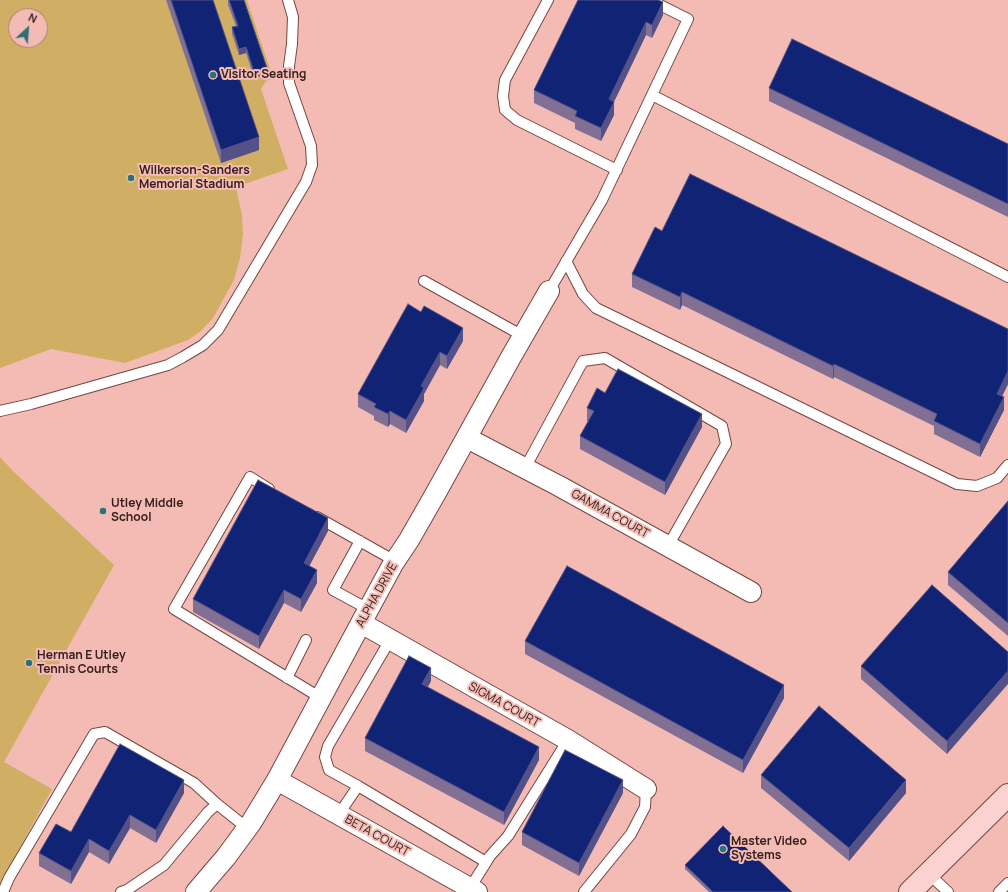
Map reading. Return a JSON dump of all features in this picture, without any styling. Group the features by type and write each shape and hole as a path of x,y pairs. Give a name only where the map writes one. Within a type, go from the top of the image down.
{"street":[{"name":"ALPHA DRIVE","path":"196,892 226,857 247,828 277,780 364,616 395,561 409,540 549,291"},
{"name":"GAMMA COURT","path":"467,438 566,489 751,592"},
{"name":"SIGMA COURT","path":"364,616 390,640 568,740 646,789"},
{"name":"BETA COURT","path":"277,780 474,890"},
{"path":"910,892 1008,796"}],"lane":[{"path":"0,411 31,404 168,365 202,345 218,330 306,182 312,165 311,146 289,83 293,17 288,0"},
{"path":"548,0 506,80 503,96 505,110 517,120 617,170"},
{"path":"549,291 602,200 688,19 650,0"},
{"path":"652,96 1008,278"},
{"path":"566,262 583,294 596,308 957,484 977,486 997,478 1008,465"},
{"path":"424,281 523,336"},
{"path":"524,468 583,361 605,358 722,426 726,444 668,546"},
{"path":"277,493 250,477 174,609 321,698"},
{"path":"312,513 395,561"},
{"path":"360,541 333,590 364,616"},
{"path":"287,678 306,640"},
{"path":"390,640 328,746 325,757 329,770 486,862"},
{"path":"3,892 9,878 94,734 105,732 194,783 247,828"},
{"path":"474,890 486,862 508,836 568,740"},
{"path":"339,814 358,786"},
{"path":"584,892 631,834 645,807 646,789"},
{"path":"122,892 164,865 208,812 217,804"},
{"path":"929,874 948,892"},
{"path":"1000,892 1008,883"}],"shaded area":[{"name":"Wilkerson-Sanders Memorial Stadium","path":"0,0 247,0 273,78 266,81 261,89 288,169 236,187 242,215 243,234 240,258 234,280 213,318 201,331 188,340 125,363 51,349 0,368"},
{"name":"Herman E Utley Tennis Courts","path":"0,457 14,472 114,565 4,762 52,789 0,884"}],"building":[{"name":"Visitor Seating","path":"171,0 213,0 259,137 221,150"},
{"path":"229,0 244,0 267,68 254,72 246,47 239,49 232,27 238,26"},
{"path":"578,0 658,0 663,2 652,25 646,22 609,99 614,102 601,128 575,116 577,111 534,90"},
{"path":"792,39 1008,144 1008,204 769,88"},
{"path":"690,174 1008,329 1008,371 997,394 1004,397 980,444 934,421 937,414 834,364 833,366 682,292 680,297 632,274 655,227 662,231"},
{"path":"408,304 421,312 424,306 463,328 447,356 440,352 421,386 424,388 406,420 390,411 388,414 374,407 376,404 358,394"},
{"path":"618,369 702,414 665,482 580,436 594,411 587,408 597,388 605,393"},
{"path":"258,480 328,518 304,563 317,570 301,599 284,590 259,636 193,599"},
{"path":"1008,501 1008,623 948,572"},
{"path":"567,566 784,685 743,760 525,641"},
{"path":"932,585 1008,652 1008,671 947,741 861,666"},
{"path":"409,656 431,668 422,684 539,747 504,812 365,738"},
{"path":"819,706 906,780 849,848 761,775"},
{"path":"120,744 184,780 156,830 130,815 109,851 89,839 71,871 39,853 56,824 71,832"},
{"path":"565,750 623,780 579,863 522,832"},
{"name":"Master Video Systems","path":"723,826 792,892 713,892 685,865"}],"place":[{"name":"Visitor Seating","path":"213,75"},
{"name":"Wilkerson-Sanders Memorial Stadium","path":"131,178"},
{"name":"Utley Middle School","path":"103,511"},
{"name":"Herman E Utley Tennis Courts","path":"29,663"},
{"name":"Master Video Systems","path":"723,849"}]}
